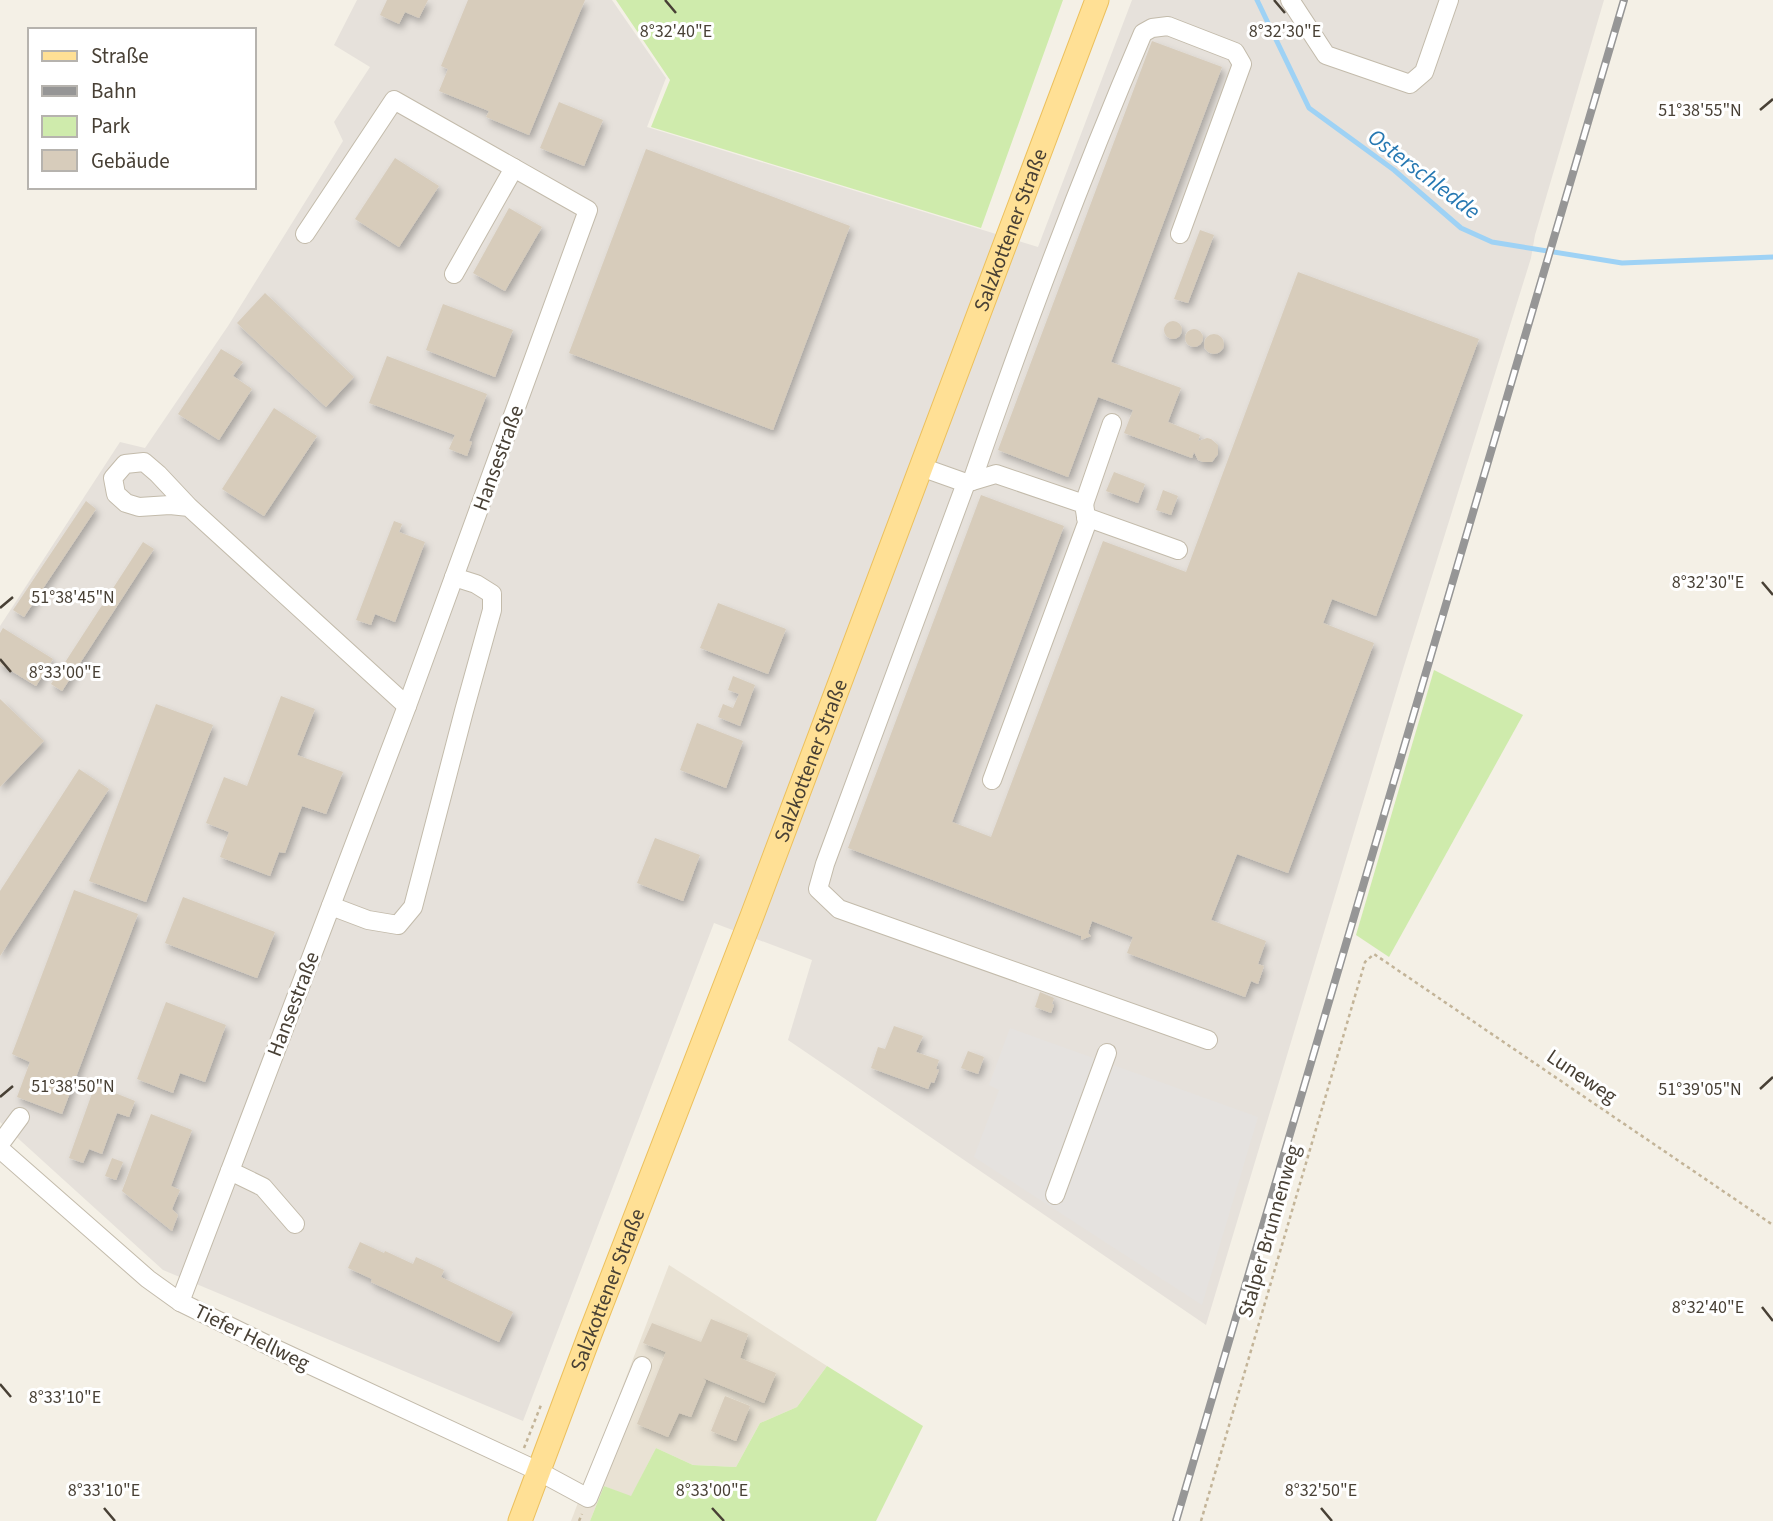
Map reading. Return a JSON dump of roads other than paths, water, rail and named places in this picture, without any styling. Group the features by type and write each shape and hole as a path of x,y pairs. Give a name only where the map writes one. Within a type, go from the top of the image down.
{"main road":[{"name":"Salzkottener Straße","path":"520,1521 752,916 1097,0"}],"street":[{"path":"1290,0 1326,55 1410,84 1424,72 1449,0"},
{"path":"1180,234 1242,64 1235,52 1206,40 1168,26 1152,27 1143,33 1107,119 1020,343 825,864 818,889 839,909 1208,1040"},
{"path":"305,234 394,100 514,168 454,274"},
{"name":"Hansestraße","path":"180,1302 407,706 588,210 514,168"},
{"path":"992,780 1087,523 1085,510 1112,423"},
{"path":"921,467 969,482 996,474 1178,550"},
{"path":"189,507 407,706"},
{"path":"331,906 368,920 398,925 413,907 492,610 492,594 476,584 454,577"},
{"path":"1055,1195 1107,1053"},
{"path":"0,1146 20,1117"},
{"name":"Tiefer Hellweg","path":"0,1146 148,1279 180,1302 538,1471 588,1498 642,1366"},
{"path":"230,1171 263,1187 295,1224"}],"waterway":[{"name":"Osterschledde","path":"1257,0 1309,108 1394,170 1461,228 1492,242 1622,263 1773,257"}],"railway":[{"path":"1176,1521 1624,0"}]}
